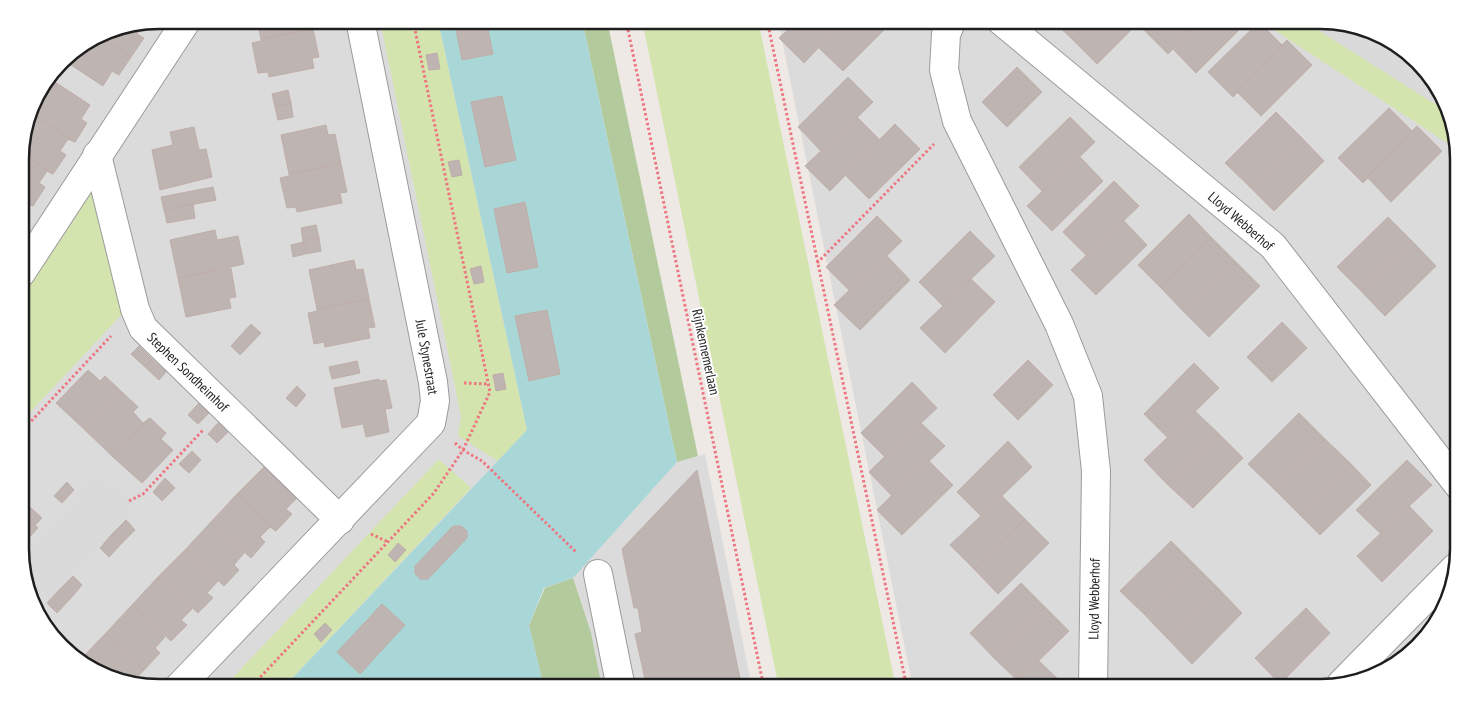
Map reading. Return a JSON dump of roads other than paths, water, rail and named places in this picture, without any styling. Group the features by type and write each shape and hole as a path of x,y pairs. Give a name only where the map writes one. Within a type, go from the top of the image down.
{"street":[{"path":"29,261 181,29"},
{"name":"Jule Stynestraat","path":"187,679 340,520 431,422 435,401 434,382 362,29"},
{"name":"Lloyd Webberhof","path":"948,29 946,34 944,70 957,121 1059,324 1088,396 1096,471 1093,679"},
{"name":"Lloyd Webberhof","path":"1011,29 1273,246 1450,474"},
{"name":"Stephen Sondheimhof","path":"97,155 135,310 143,328 340,520"},
{"path":"598,574 619,679"},
{"path":"1348,676 1448,575"}],"water":[{"path":"440,29 584,29 677,462 573,578 544,588 529,625 542,679 292,679 527,430"}]}
